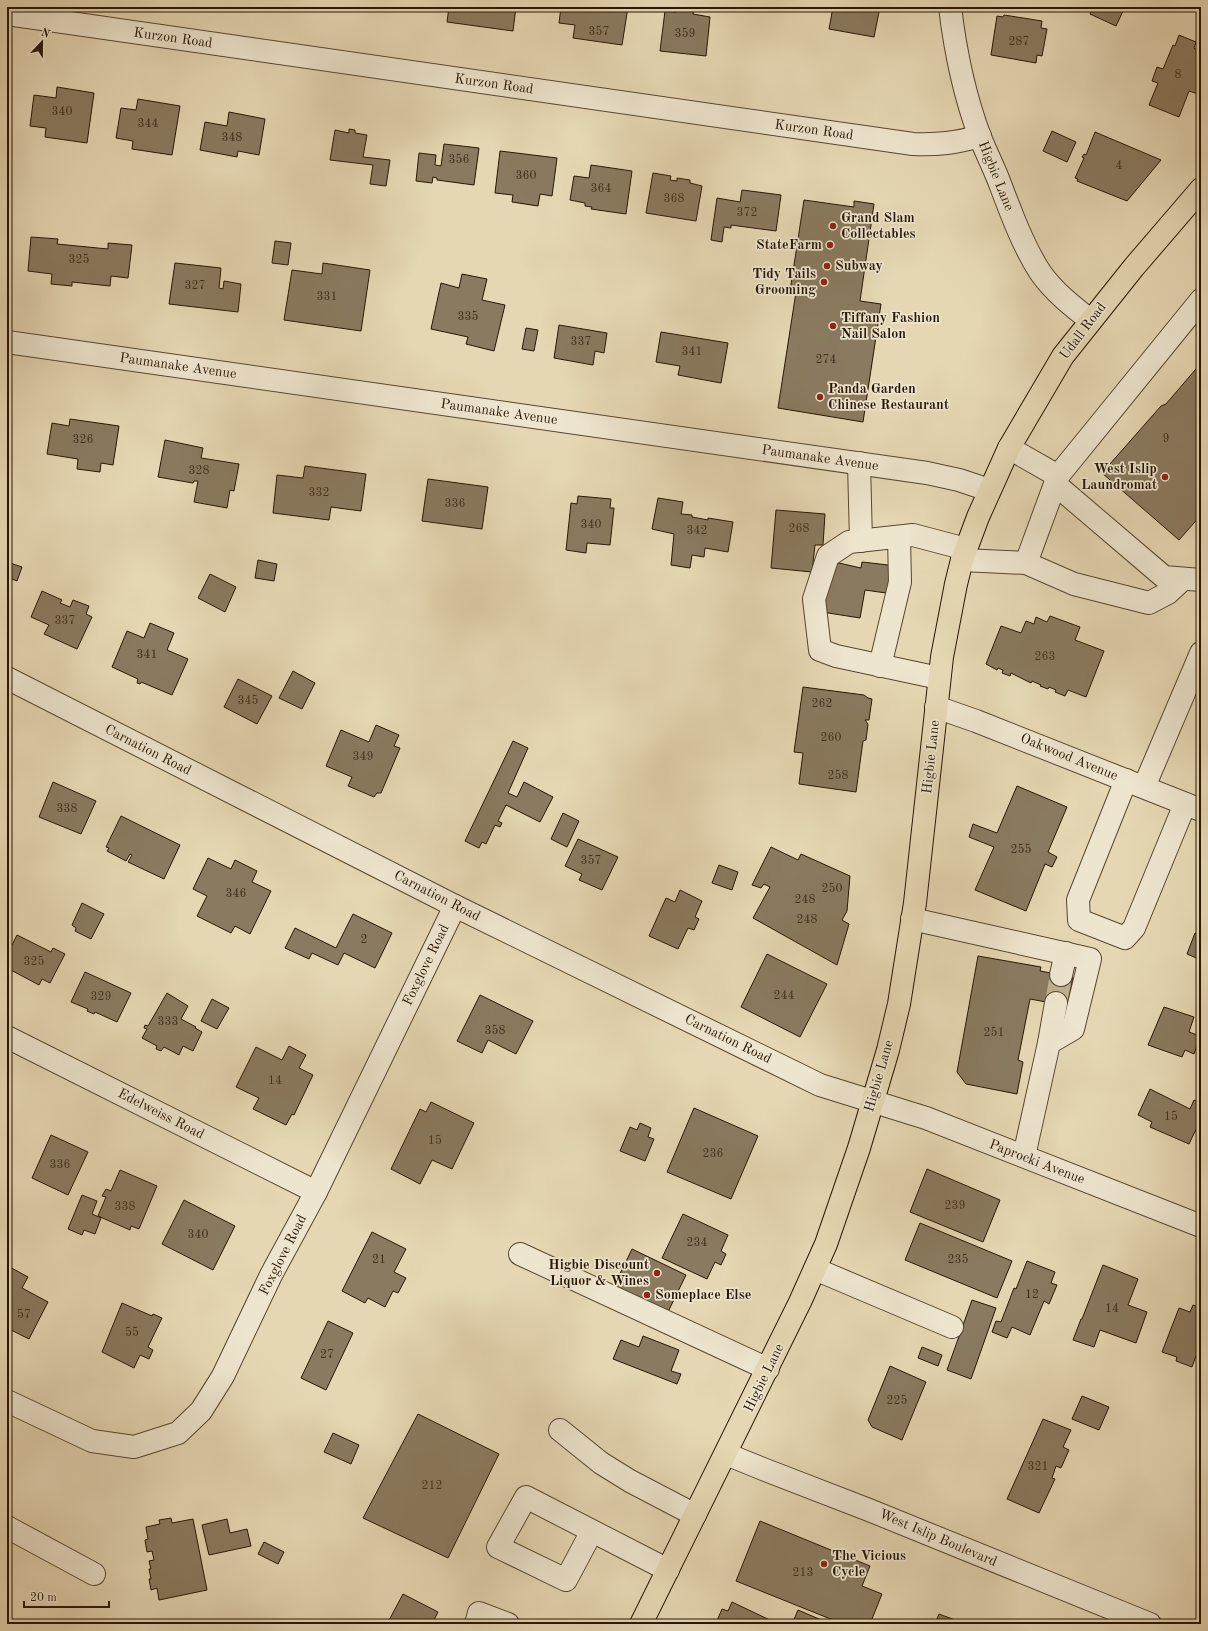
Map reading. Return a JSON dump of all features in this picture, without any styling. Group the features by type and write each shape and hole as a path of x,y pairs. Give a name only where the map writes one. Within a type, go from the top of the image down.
{"main road":[{"name":"Udall Road","path":"989,490 1009,448 1063,356 1090,320 1201,189"},
{"name":"Higbie Lane","path":"640,1624 768,1369 815,1269 826,1244 857,1156 888,1050 899,1004 912,919 939,678 950,610 964,554 989,490"}],"street":[{"name":"Higbie Lane","path":"950,7 960,61 980,136 1019,231 1040,272 1070,305 1090,320"},
{"name":"Kurzon Road","path":"7,14 913,144 942,145 957,143 980,136"},
{"path":"1026,563 1056,480 1201,300"},
{"name":"Paumanake Avenue","path":"7,342 927,473 959,480 989,490"},
{"path":"1009,448 1056,480 1164,577 1192,580"},
{"path":"860,463 861,541"},
{"path":"939,678 836,656 820,650 814,599 828,556 849,542 913,535 964,554 1026,563 1074,584 1149,603 1192,580"},
{"path":"880,666 900,582 899,537"},
{"path":"1193,807 1134,928 1125,938 1079,920 1078,900 1201,653"},
{"name":"Carnation Road","path":"7,678 455,906 820,1085 872,1101"},
{"name":"Oakwood Avenue","path":"936,707 976,720 1193,807"},
{"name":"Foxglove Road","path":"7,1401 92,1441 134,1447 178,1433 201,1411 223,1376 271,1275 316,1192 455,906"},
{"path":"912,919 1090,959 1073,1028 1049,1043"},
{"path":"1061,975 1066,953"},
{"path":"1024,1156 1049,1043 1056,1003"},
{"name":"Edelweiss Road","path":"7,1037 316,1192"},
{"name":"Paprocki Avenue","path":"872,1101 926,1118 1201,1226"},
{"path":"520,1254 768,1369"},
{"path":"815,1269 952,1327"},
{"path":"560,1430 601,1463 630,1481 695,1515"},
{"name":"West Islip Boulevard","path":"726,1454 763,1470 869,1510 1150,1624"},
{"path":"7,1527 94,1574"},
{"path":"592,1531 668,1570"},
{"path":"476,1624 479,1613 508,1624"}],"building":[{"path":"449,7 516,7 513,31 447,22"},
{"path":"561,7 628,7 622,45 573,38 575,25 559,23"},
{"path":"676,7 694,7 693,14 710,17 706,56 660,51 665,11 676,12"},
{"path":"833,7 880,7 874,37 829,29"},
{"path":"1093,7 1125,7 1116,26 1090,14"},
{"path":"1004,15 1042,21 1041,28 1047,29 1042,56 1037,55 1036,63 991,55 997,16 1003,17"},
{"path":"1179,35 1196,42 1194,48 1201,53 1201,95 1189,91 1179,117 1149,105 1158,83 1152,81 1157,67 1163,69"},
{"path":"57,87 94,93 87,143 45,137 46,128 30,126 34,95 56,98"},
{"path":"138,99 180,106 172,155 132,149 133,141 116,138 121,108 136,110"},
{"path":"229,112 265,119 259,155 238,151 237,157 200,150 205,122 227,126"},
{"path":"349,129 355,130 355,133 367,135 363,157 390,160 386,186 370,184 373,165 330,160 335,130 349,133"},
{"path":"1052,131 1076,142 1067,162 1043,151"},
{"path":"1095,132 1161,160 1127,201 1077,181 1078,179 1075,178 1084,158 1082,157 1084,154 1086,155"},
{"path":"444,144 479,148 474,185 437,180 437,178 433,177 432,183 416,181 419,153 436,155 435,165 441,166"},
{"path":"500,151 557,158 552,196 540,194 538,206 512,202 513,195 495,193"},
{"path":"591,165 632,171 626,214 591,209 592,207 585,206 585,203 570,200 574,176 589,178"},
{"path":"653,173 671,176 670,180 677,181 677,178 690,180 690,183 702,186 696,221 646,213"},
{"path":"742,190 781,195 776,231 731,225 731,228 724,227 722,242 711,240 717,198 740,202"},
{"path":"804,200 854,207 854,201 874,204 860,301 881,304 863,422 778,408 796,292 790,291"},
{"path":"31,237 58,239 57,244 108,249 108,243 132,245 128,278 111,276 110,286 72,282 72,286 51,284 52,274 28,271"},
{"path":"275,241 291,243 288,265 272,263"},
{"path":"175,263 221,268 219,288 223,289 224,281 241,284 238,312 169,304"},
{"path":"323,263 370,270 361,331 284,320 292,270 322,274"},
{"path":"462,274 487,279 482,300 505,305 494,351 466,344 468,337 431,329 441,283 459,288"},
{"path":"559,325 607,333 604,353 595,351 593,365 554,358"},
{"path":"526,328 538,330 534,351 522,349"},
{"path":"661,332 728,343 721,383 678,375 680,366 656,362"},
{"path":"1201,363 1201,515 1179,540 1102,473 1161,406 1166,404"},
{"path":"7,408 11,408 7,434"},
{"path":"70,419 119,426 113,465 101,463 100,472 77,469 78,459 47,454 52,423 69,426"},
{"path":"165,440 203,448 201,458 239,464 234,491 230,490 227,508 194,502 198,481 194,481 193,483 158,477"},
{"path":"305,466 366,474 361,511 331,507 329,520 273,513 277,475 303,478"},
{"path":"428,479 488,487 482,529 422,521"},
{"path":"578,496 611,499 610,508 614,508 610,545 587,543 586,553 566,550 571,503 577,504"},
{"path":"658,498 683,502 681,514 692,515 692,517 708,520 708,518 733,522 728,552 705,548 704,557 692,555 690,568 671,565 674,534 652,529"},
{"path":"776,510 825,514 823,545 815,545 812,572 771,568"},
{"path":"258,560 277,564 274,581 255,578"},
{"path":"830,561 861,568 862,562 897,566 893,594 865,590 860,618 822,612"},
{"path":"7,562 22,567 17,581 12,579 7,591"},
{"path":"210,574 236,587 225,612 198,598"},
{"path":"42,591 62,600 60,603 70,607 73,600 89,606 86,614 92,617 77,649 44,634 49,625 31,617"},
{"path":"1050,616 1080,627 1075,640 1104,651 1086,697 1068,690 1065,696 1055,692 1056,690 1049,687 1048,689 1032,681 1031,683 1011,673 1010,676 1002,673 1003,670 998,668 997,670 986,664 1001,626 1021,633 1026,621 1034,624 1036,617 1047,622"},
{"path":"150,623 174,633 167,650 188,659 172,695 141,682 140,684 137,683 138,679 112,667 127,631 144,638"},
{"path":"293,671 315,683 302,709 279,698"},
{"path":"238,679 272,696 257,724 224,707"},
{"path":"803,687 864,695 872,699 869,720 865,720 868,724 866,740 863,741 856,792 799,784 803,753 794,752"},
{"path":"376,725 399,735 394,746 400,748 381,793 377,793 374,797 348,786 352,777 326,766 341,730 369,742"},
{"path":"513,741 528,748 508,793 517,797 524,782 553,797 540,822 506,805 498,821 502,823 500,827 495,825 486,844 482,842 479,848 465,841"},
{"path":"53,782 96,801 81,834 39,817"},
{"path":"1017,786 1067,807 1048,852 1057,857 1052,867 1045,864 1026,911 975,890 994,847 969,837 973,824 997,833"},
{"path":"563,813 579,821 567,847 551,839"},
{"path":"121,816 180,845 164,879 128,862 132,855 130,854 126,861 107,851 109,848 106,847"},
{"path":"578,839 618,857 602,890 579,880 582,874 565,866"},
{"path":"771,847 798,860 801,854 850,876 847,911 842,920 849,924 837,965 753,918 770,887 764,884 761,888 752,885"},
{"path":"208,858 231,869 235,860 257,871 252,882 271,891 250,934 235,926 231,933 197,916 207,896 193,889"},
{"path":"719,865 738,872 732,890 712,883"},
{"path":"680,890 702,901 695,917 699,919 694,930 688,928 678,949 649,936 666,898 675,902"},
{"path":"82,903 104,914 91,939 75,931 76,928 72,925"},
{"path":"353,914 392,933 375,968 344,953 338,965 312,953 309,959 285,948 295,928 336,948"},
{"path":"1201,929 1201,960 1187,954 1195,933 1199,935"},
{"path":"17,935 51,952 53,948 65,954 50,983 42,979 39,985 7,968 7,955"},
{"path":"767,954 827,984 800,1037 741,1007"},
{"path":"978,956 1041,967 1040,971 1073,977 1068,1006 1030,999 1018,1060 1023,1062 1017,1094 966,1084 957,1072"},
{"path":"85,972 131,993 117,1022 95,1012 94,1014 87,1011 88,1009 71,1002"},
{"path":"167,993 188,1006 181,1019 202,1032 193,1051 183,1046 179,1055 164,1047 161,1051 156,1049 157,1046 142,1038 147,1029 144,1028 145,1025 148,1026"},
{"path":"480,995 533,1021 516,1054 488,1040 482,1053 457,1041"},
{"path":"212,999 229,1008 217,1029 201,1021"},
{"path":"1164,1007 1194,1017 1189,1032 1200,1036 1194,1054 1185,1050 1182,1057 1148,1045"},
{"path":"289,1046 306,1055 299,1068 313,1075 294,1115 292,1114 286,1125 253,1109 259,1098 236,1087 256,1047 282,1060"},
{"path":"1150,1089 1190,1109 1194,1100 1201,1103 1199,1112 1201,1113 1201,1119 1189,1144 1150,1127 1152,1122 1138,1115"},
{"path":"431,1102 474,1123 452,1169 432,1160 420,1184 391,1169 420,1109 426,1112"},
{"path":"694,1108 758,1136 731,1199 667,1172"},
{"path":"640,1123 651,1128 648,1137 654,1139 645,1161 620,1151 630,1127 637,1130"},
{"path":"51,1135 88,1152 68,1195 32,1178"},
{"path":"927,1169 1000,1200 983,1242 910,1212"},
{"path":"120,1170 157,1186 139,1229 131,1226 130,1230 98,1216 106,1197 102,1196 106,1189 111,1191"},
{"path":"82,1195 97,1201 92,1214 101,1218 95,1234 84,1230 82,1235 68,1229"},
{"path":"184,1200 235,1226 213,1270 162,1244"},
{"path":"683,1214 728,1235 721,1251 726,1254 721,1265 715,1262 707,1279 662,1258"},
{"path":"920,1223 1012,1261 997,1298 905,1260"},
{"path":"372,1232 406,1249 394,1272 406,1278 398,1293 393,1291 385,1307 368,1298 365,1303 342,1291"},
{"path":"632,1249 686,1275 665,1318 611,1292"},
{"path":"1027,1261 1055,1272 1051,1283 1057,1285 1049,1304 1044,1301 1030,1335 1012,1327 1007,1338 992,1332 996,1321 1001,1322 1014,1288 1016,1289"},
{"path":"1103,1265 1138,1279 1128,1305 1147,1312 1136,1343 1100,1330 1094,1347 1073,1340"},
{"path":"8,1266 28,1277 22,1288 48,1302 29,1339 7,1328"},
{"path":"972,1300 996,1308 971,1379 947,1370"},
{"path":"122,1303 152,1316 153,1314 162,1318 148,1347 153,1350 149,1359 140,1355 134,1368 102,1352"},
{"path":"1193,1305 1201,1308 1201,1358 1196,1356 1192,1367 1176,1361 1177,1357 1162,1352 1179,1308 1190,1312"},
{"path":"328,1321 353,1333 326,1390 301,1378"},
{"path":"643,1336 679,1350 671,1371 681,1374 677,1384 613,1359 621,1340 639,1347"},
{"path":"922,1347 942,1355 938,1366 918,1358"},
{"path":"890,1366 926,1382 902,1440 872,1427 868,1420"},
{"path":"1082,1396 1109,1407 1099,1430 1072,1419"},
{"path":"418,1414 499,1454 448,1558 363,1518"},
{"path":"1043,1419 1071,1430 1063,1447 1069,1450 1061,1468 1056,1466 1052,1478 1055,1479 1039,1513 1007,1499"},
{"path":"333,1433 359,1445 351,1464 324,1452"},
{"path":"171,1518 172,1523 193,1519 207,1590 159,1600 157,1588 151,1590 149,1579 151,1579 149,1569 151,1569 149,1561 154,1560 152,1551 147,1552 145,1540 148,1539 146,1527 160,1524 159,1520"},
{"path":"227,1519 230,1533 247,1529 251,1546 209,1555 202,1525"},
{"path":"760,1521 870,1566 862,1586 882,1594 870,1624 843,1624 736,1581"},
{"path":"264,1542 284,1552 278,1564 258,1554"},
{"path":"403,1594 438,1612 432,1624 387,1624"},
{"path":"732,1602 774,1622 773,1624 716,1623 722,1609 728,1611"},
{"path":"798,1610 826,1622 826,1624 792,1624"},
{"path":"939,1614 963,1624 929,1624 931,1619 936,1621"},
{"path":"346,1620 354,1624 344,1624"}],"tunnel":[{"path":"1056,1003 1061,975"}],"place":[{"name":"Grand Slam Collectables","path":"833,226"},
{"name":"StateFarm","path":"830,245"},
{"name":"Subway","path":"827,266"},
{"name":"Tidy Tails Grooming","path":"824,282"},
{"name":"Tiffany Fashion Nail Salon","path":"833,326"},
{"name":"Panda Garden Chinese Restaurant","path":"820,397"},
{"name":"West Islip Laundromat","path":"1165,477"},
{"name":"Higbie Discount Liquor & Wines","path":"657,1273"},
{"name":"Someplace Else","path":"647,1295"},
{"name":"The Vicious Cycle","path":"824,1564"}]}
